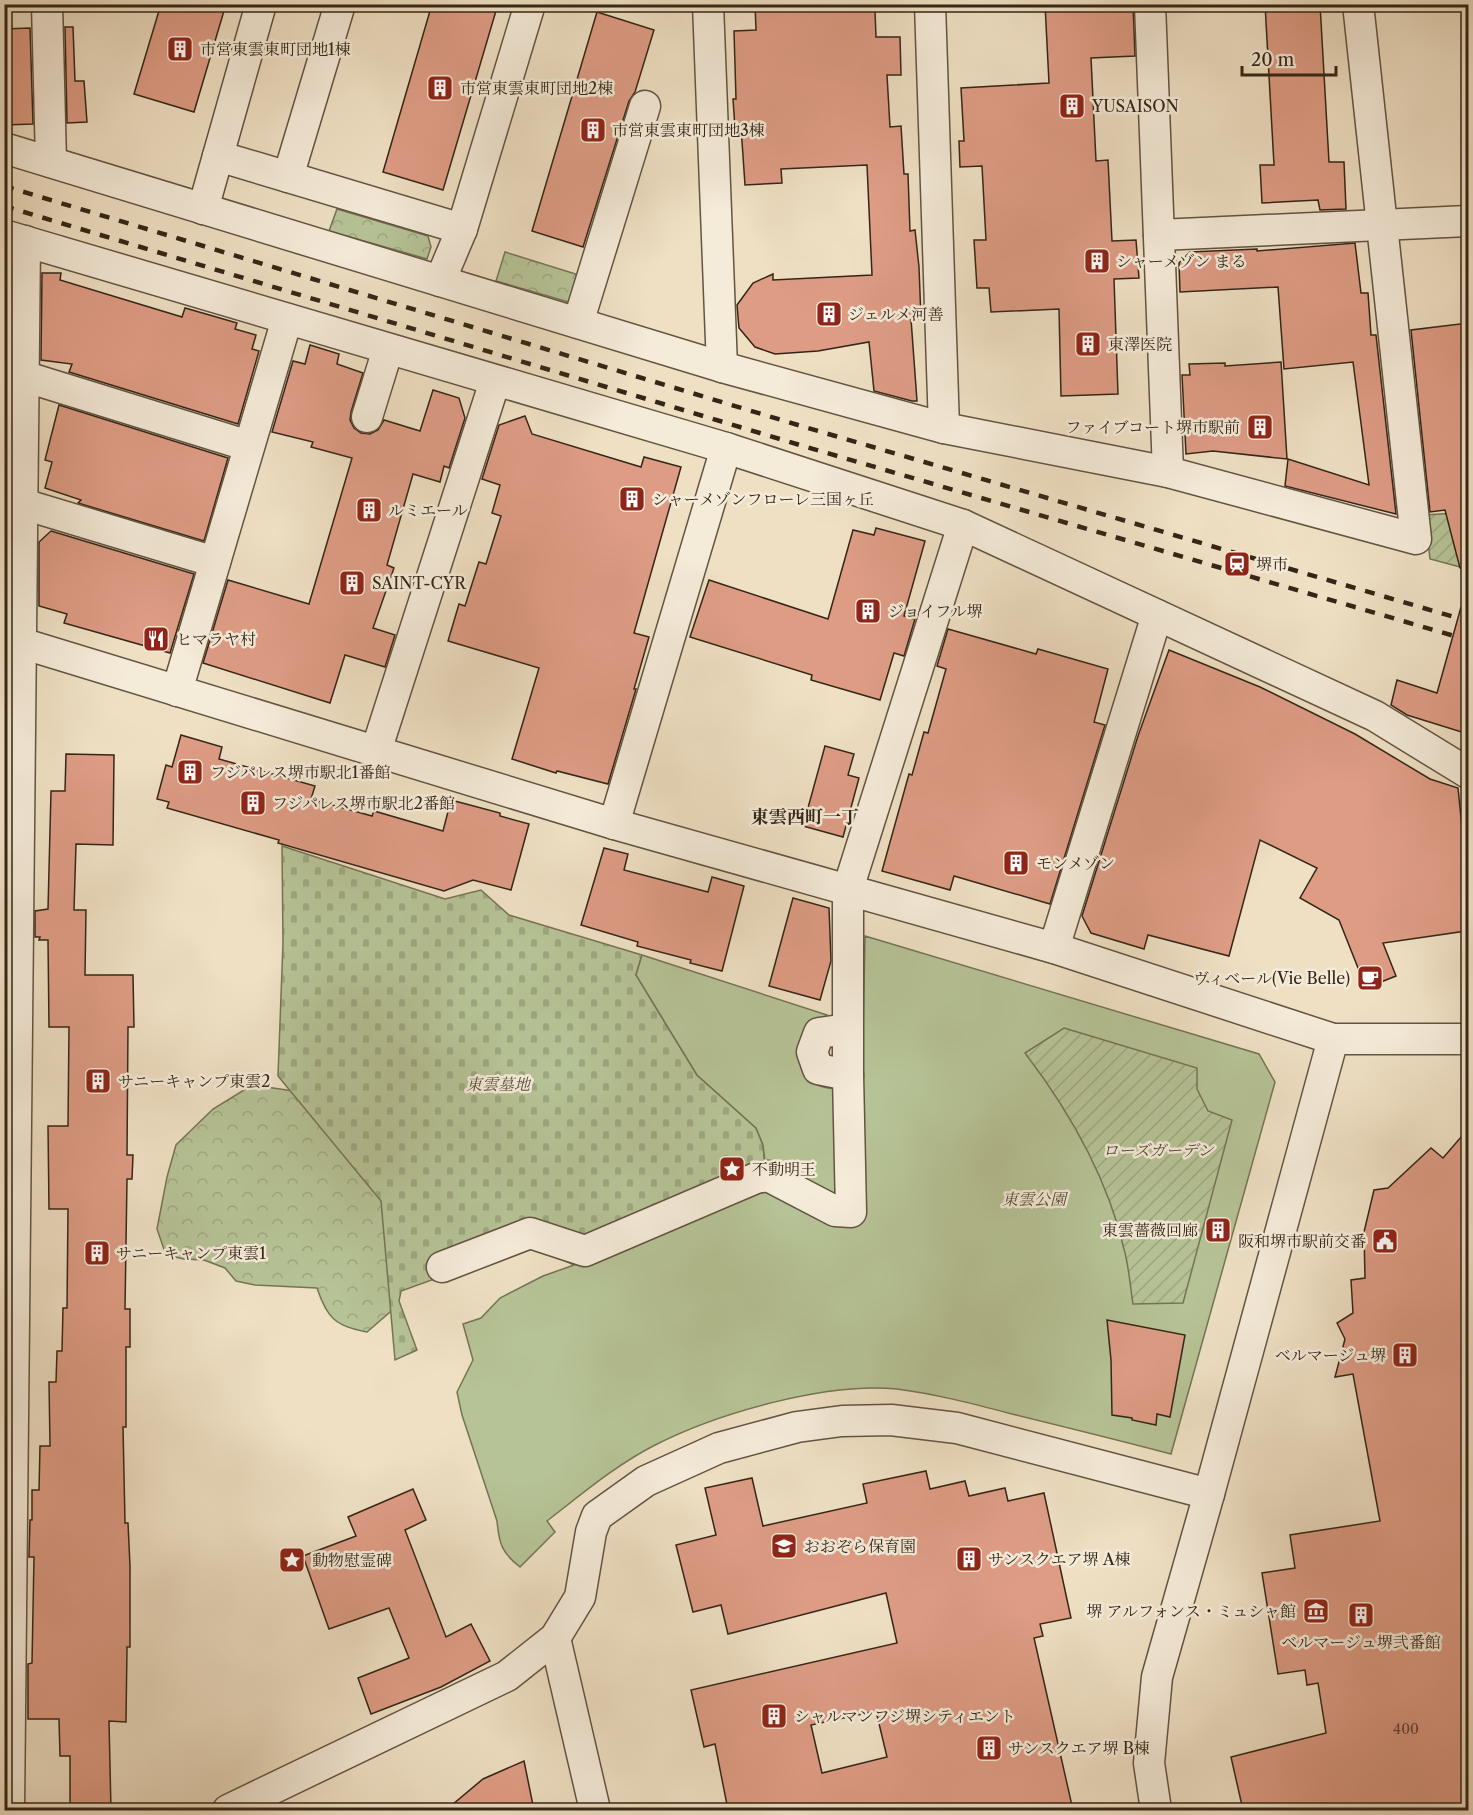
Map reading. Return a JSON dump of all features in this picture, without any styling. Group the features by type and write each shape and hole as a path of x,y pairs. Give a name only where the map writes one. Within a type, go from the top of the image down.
{"street":[{"path":"47,4 51,162"},
{"path":"203,209 261,4"},
{"path":"288,177 340,4"},
{"path":"440,281 462,229 530,4"},
{"path":"708,4 722,367"},
{"path":"930,4 944,428"},
{"path":"1150,4 1168,472"},
{"path":"4,148 722,367 944,428 1168,472 1416,539 1358,4"},
{"path":"578,323 645,106"},
{"path":"218,156 462,229"},
{"path":"1159,235 1468,221"},
{"path":"9,1810 13,643 23,504 23,376 15,239 726,448 963,525 1375,716 1468,773"},
{"path":"177,691 287,319"},
{"path":"367,417 388,349"},
{"path":"23,376 249,446"},
{"path":"376,751 495,381"},
{"path":"614,824 726,448"},
{"path":"23,504 215,562"},
{"path":"442,1267 530,1233 585,1251 756,1178 768,1176 835,1211 851,1212 848,1075 818,1070 813,1052 819,1033 848,1029 848,889 963,525"},
{"path":"1054,948 1157,615"},
{"path":"13,643 614,824 1054,948 1333,1039 1468,1039"},
{"path":"1156,1810 1149,1762 1157,1677 1333,1039"},
{"path":"228,1810 507,1676 555,1638 580,1597 591,1532 597,1516 646,1481 719,1448 797,1427 842,1421 891,1420 957,1428 1209,1494"},
{"path":"555,1638 595,1810"}],"green space":[{"path":"337,209 428,236 431,247 427,259 329,231"},
{"path":"505,252 582,276 572,303 496,281"},
{"path":"1455,513 1460,567 1430,559 1425,515"},
{"name":"東雲墓地","path":"282,846 445,899 481,890 509,915 642,955 636,975 697,1075 756,1128 763,1145 765,1168 763,1188 574,1265 529,1245 401,1291 399,1301 417,1350 395,1360 381,1201 278,1076 283,943"},
{"name":"東雲公園","path":"865,936 1259,1054 1275,1082 1171,1454 941,1396 912,1391 869,1388 806,1395 773,1402 709,1422 641,1453 600,1480 547,1521 555,1532 520,1567 505,1552 500,1542 497,1521 462,1415 457,1392 473,1360 463,1324 481,1318 500,1298 543,1276 768,1186 763,1145 756,1128 697,1075 636,975 642,955 827,1015 810,1026 803,1035 799,1058 804,1073 809,1079 827,1088 839,1088 862,1085"},
{"name":"ローズガーデン","path":"1064,1028 1197,1068 1197,1089 1208,1111 1232,1120 1183,1303 1133,1304 1117,1222 1097,1170 1072,1122 1025,1053"},
{"path":"252,1085 362,1101 404,1279 390,1312 367,1332 347,1327 334,1319 325,1307 317,1288 255,1285 236,1281 225,1268 204,1260 166,1255 157,1229 176,1145 213,1109"}],"building":[{"name":"市営東雲東町団地1棟","path":"161,4 226,4 194,112 134,94"},
{"name":"市営東雲東町団地2棟","path":"432,4 498,4 443,190 383,172"},
{"path":"755,4 872,4 873,11 875,11 876,37 900,37 901,75 887,75 890,127 901,126 904,174 908,174 910,231 915,230 919,267 921,319 911,319 917,401 874,391 869,342 818,351 775,354 755,347 739,328 737,305 753,283 773,274 773,280 872,275 867,165 781,169 782,183 745,185 741,127 735,128 734,31 756,30"},
{"path":"1045,4 1133,4 1135,56 1091,58 1096,161 1108,160 1112,241 1136,240 1139,278 1114,279 1118,394 1061,396 1059,309 991,312 989,288 977,288 974,240 986,240 982,166 960,167 959,141 964,141 961,88 1049,83"},
{"path":"1265,4 1320,4 1329,162 1344,162 1346,209 1320,210 1318,200 1262,203 1260,165 1274,165"},
{"name":"市営東雲東町団地3棟","path":"597,12 654,30 583,247 532,231"},
{"path":"65,27 73,27 75,81 84,81 87,122 67,123"},
{"path":"30,28 33,124 4,125 4,29"},
{"path":"1355,243 1361,293 1368,293 1371,335 1376,335 1396,514 1285,486 1288,459 1369,485 1353,362 1284,369 1278,287 1180,292 1179,263 1190,252 1257,249 1257,251"},
{"path":"42,273 61,273 60,280 182,317 185,308 213,316 237,323 235,329 256,335 252,349 259,351 238,424 69,372 72,364 41,360"},
{"path":"1468,323 1468,567 1460,568 1445,510 1430,512 1411,330"},
{"path":"310,345 339,354 337,364 363,373 350,420 354,428 361,433 370,434 378,430 384,420 420,431 433,390 459,398 465,418 449,468 444,466 440,482 413,474 387,565 394,568 373,628 395,635 385,667 345,655 330,703 203,663 228,580 309,604 352,458 311,447 313,442 272,432 293,361 305,364"},
{"path":"1281,362 1287,459 1213,451 1186,454 1182,375 1190,375 1189,364 1225,363 1225,366"},
{"path":"59,405 228,458 204,541 78,503 81,500 45,488 52,462 45,460"},
{"path":"525,416 532,434 641,467 644,457 681,467 634,633 649,637 608,784 557,771 556,773 512,759 539,668 448,641 459,604 465,606 479,562 486,564 501,516 492,513 500,485 482,479 499,425"},
{"path":"876,528 925,541 904,616 915,619 904,656 894,653 880,700 811,680 812,675 690,637 709,580 828,619 853,530 874,535"},
{"path":"51,531 194,574 170,653 64,623 67,614 39,606 39,542"},
{"path":"1461,607 1468,608 1468,734 1407,715 1391,705 1397,680 1437,693"},
{"path":"948,629 1036,654 1038,649 1108,669 1094,722 1105,725 1050,904 954,876 950,890 882,871 909,774 912,775 924,732 928,733 946,669 937,666"},
{"path":"1169,650 1260,687 1355,734 1430,779 1458,788 1468,888 1468,907 1463,908 1466,931 1383,943 1396,976 1366,988 1339,920 1300,898 1317,868 1260,840 1229,956 1148,935 1144,949 1091,933 1082,916 1138,736"},
{"path":"181,735 222,747 219,759 315,786 311,799 372,816 374,811 443,831 451,800 500,813 500,816 529,824 511,890 473,880 444,891 167,808 169,802 157,799 166,765 172,767"},
{"path":"825,746 854,754 848,775 859,778 843,837 803,826"},
{"path":"66,754 114,755 113,845 76,844 74,910 86,910 85,975 133,975 134,1027 128,1027 127,1155 133,1155 132,1179 127,1179 125,1309 130,1309 130,1347 126,1347 126,1427 123,1427 125,1523 128,1523 130,1566 130,1647 127,1647 126,1722 109,1721 111,1810 70,1810 70,1756 60,1756 59,1719 28,1719 28,1664 32,1663 34,1557 29,1557 32,1490 39,1490 40,1446 50,1446 49,1382 56,1382 57,1351 62,1351 63,1308 67,1308 68,1209 49,1209 48,1126 68,1126 69,1027 49,1027 48,940 39,940 40,937 35,937 35,911 48,909 51,791 65,791"},
{"path":"604,848 628,854 624,870 708,892 712,877 744,886 722,971 690,963 691,960 637,946 638,942 581,925"},
{"path":"793,898 829,908 831,961 820,1000 769,986"},
{"path":"1468,1129 1468,1810 1243,1810 1231,1757 1326,1733 1318,1683 1307,1685 1305,1670 1278,1674 1262,1573 1295,1568 1290,1535 1380,1521 1353,1374 1335,1377 1345,1339 1337,1323 1353,1313 1351,1280 1365,1278 1364,1232 1374,1190 1388,1188 1431,1148 1443,1158"},
{"path":"1107,1320 1185,1335 1170,1417 1157,1414 1156,1425 1112,1415 1111,1360"},
{"path":"926,1471 930,1489 965,1481 969,1496 1005,1488 1008,1501 1044,1493 1071,1618 1040,1624 1043,1636 1034,1638 1073,1810 728,1810 715,1744 704,1747 691,1690 897,1643 886,1593 728,1634 721,1605 693,1612 676,1545 716,1535 705,1488 752,1478 763,1526 867,1503 863,1484","holes":["876,1711 887,1757 822,1773 811,1725"]},
{"path":"413,1489 426,1520 405,1530 446,1637 471,1624 490,1661 441,1687 371,1714 358,1678 409,1658 389,1608 329,1629 303,1556 356,1536 348,1517"},
{"path":"524,1761 534,1810 446,1810 483,1779"}],"railway":[{"path":"4,186 808,428 1468,621"},
{"path":"4,206 803,446 1468,640"}],"place":[{"name":"市営東雲東町団地1棟","path":"180,49"},
{"name":"市営東雲東町団地2棟","path":"440,88"},
{"name":"YUSAISON","path":"1072,106"},
{"name":"市営東雲東町団地3棟","path":"593,130"},
{"name":"シャーメゾン まる","path":"1097,261"},
{"name":"ジェルメ河善","path":"829,314"},
{"name":"東澤医院","path":"1088,344"},
{"name":"ファイブコート堺市駅前","path":"1260,427"},
{"name":"シャーメゾンフローレ三国ヶ丘","path":"632,499"},
{"name":"ルミエール","path":"369,510"},
{"name":"堺市","path":"1237,564"},
{"name":"SAINT-CYR","path":"352,583"},
{"name":"ジョイフル堺","path":"868,611"},
{"name":"ヒマラヤ村","path":"156,639"},
{"name":"フジパレス堺市駅北1番館","path":"190,772"},
{"name":"フジパレス堺市駅北2番館","path":"253,803"},
{"name":"モンメゾン","path":"1016,863"},
{"name":"ヴィベール(Vie Belle)","path":"1370,978"},
{"name":"サニーキャンプ東雲2","path":"98,1081"},
{"name":"不動明王","path":"732,1169"},
{"name":"東雲薔薇回廊","path":"1218,1230"},
{"name":"阪和堺市駅前交番","path":"1385,1241"},
{"name":"サニーキャンプ東雲1","path":"97,1253"},
{"name":"ベルマージュ堺","path":"1405,1355"},
{"name":"おおぞら保育園","path":"784,1546"},
{"name":"サンスクエア堺 A棟","path":"969,1559"},
{"name":"動物慰霊碑","path":"292,1560"},
{"name":"堺 アルフォンス・ミュシャ館","path":"1316,1611"},
{"name":"ベルマージュ堺弐番館","path":"1361,1615"},
{"name":"シャルマンフジ堺シティエント","path":"774,1716"},
{"name":"サンスクエア堺 B棟","path":"989,1748"}],"district":[{"name":"東雲西町一丁","path":"805,817"}]}
